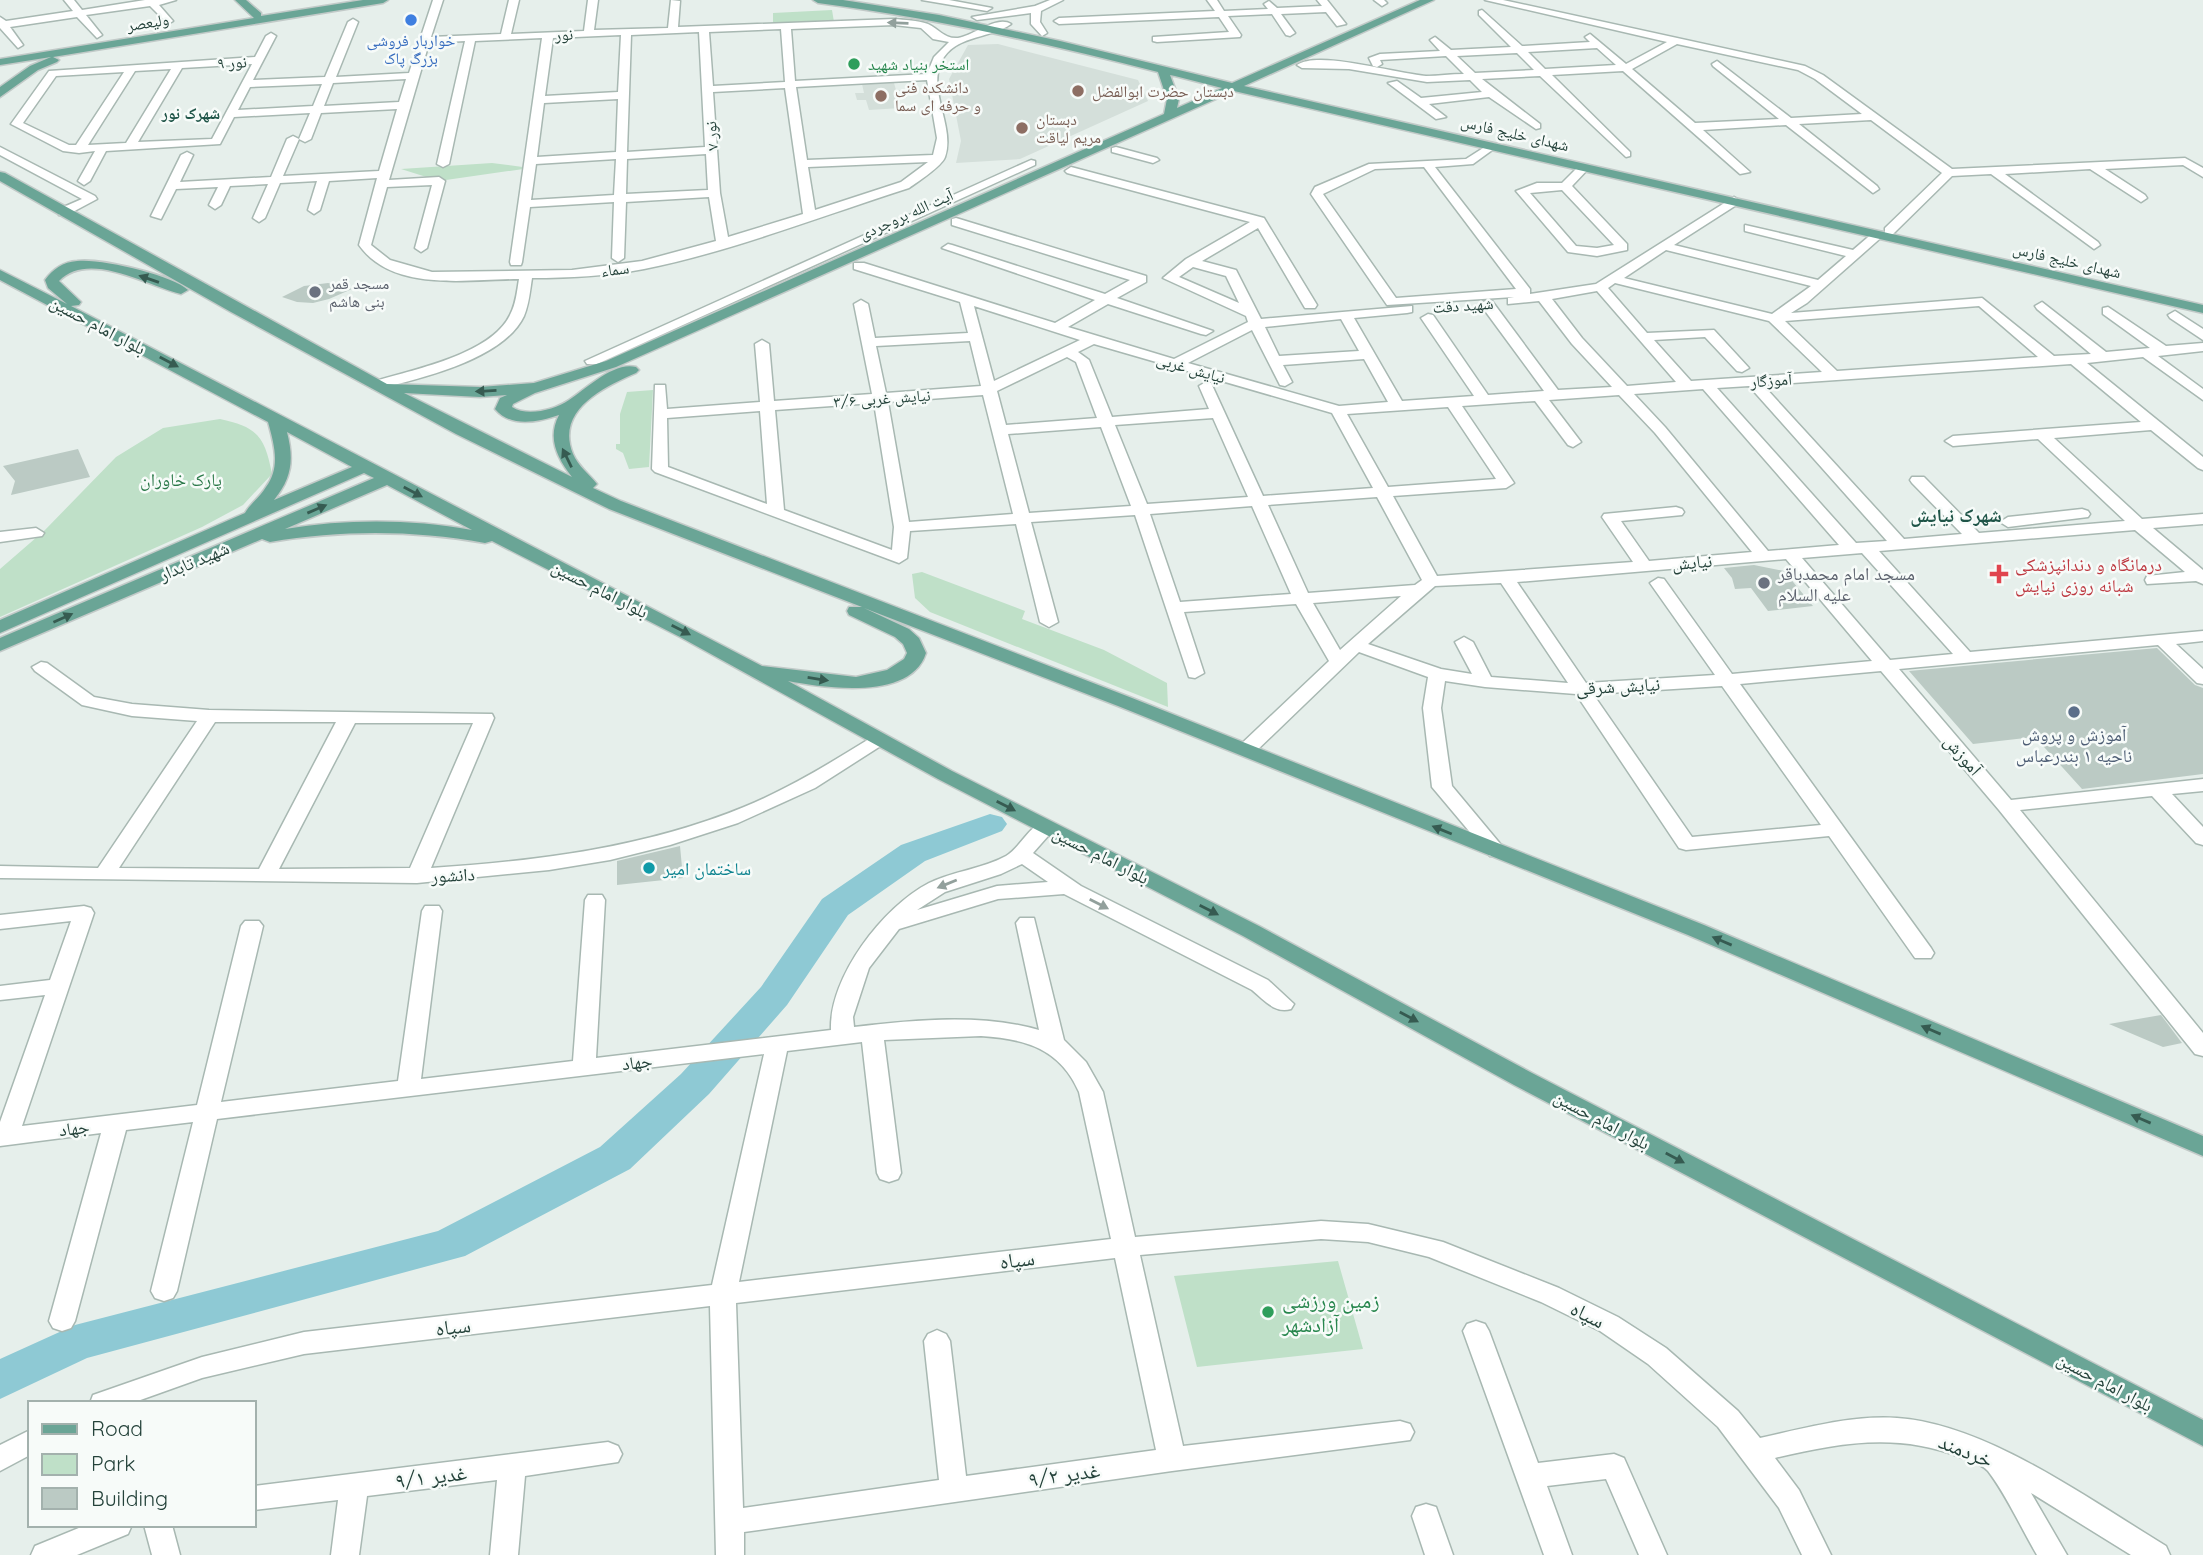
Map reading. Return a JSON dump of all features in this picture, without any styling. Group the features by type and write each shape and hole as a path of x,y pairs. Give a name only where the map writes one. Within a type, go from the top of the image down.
{"main road":[{"path":"240,0 257,15"},
{"name":"ولیعصر","path":"0,60 352,0"},
{"name":"ولیعصر","path":"0,60 383,0"},
{"name":"شهدای خلیج فارس","path":"818,0 886,7 1042,33 1209,75 1233,95 1286,94 2113,285 2203,302"},
{"name":"شهدای خلیج فارس","path":"869,0 977,17 1233,95 1301,103 1884,233"},
{"name":"آیت الله بروجردی","path":"573,404 599,384 1014,185 1169,117 1233,95 1264,73 1429,0"},
{"name":"آیت الله بروجردی","path":"378,386 458,392 536,388 611,364 690,329 818,266 852,263 956,222 1334,49 1448,0"},
{"path":"0,93 34,68 55,59 188,32"},
{"path":"1163,72 1171,87 1173,99 1169,117"},
{"path":"1209,75 1264,73"},
{"path":"1280,75 1274,84 1286,94"},
{"path":"0,176 236,309 462,431 615,505 1246,750 1696,930 2203,1147"},
{"path":"88,319 82,309 53,285 53,277 57,273 76,267 107,265 236,309"},
{"name":"بلوار امام حسین","path":"0,274 751,668 1046,827 1251,931 1522,1078 2203,1434"},
{"name":"شهدای خلیج فارس","path":"2145,292 2203,309"},
{"path":"536,388 506,401 503,409 513,415 530,418 573,404"},
{"path":"573,404 560,439 564,456 575,473 615,505"},
{"path":"207,538 252,513 275,491 285,471 285,453 274,416"},
{"name":"شهید تابدار","path":"2,638 207,538 366,466"},
{"name":"شهید تابدار","path":"2,638 389,478"},
{"path":"321,487 334,486 344,491 344,498"},
{"path":"224,548 319,530 401,525 454,531 509,543"},
{"path":"729,549 905,635 914,645 914,658 905,670 870,682 846,683 751,668"}],"street":[{"path":"69,0 97,34"},
{"path":"1,23 171,0"},
{"path":"505,37 514,0"},
{"path":"589,33 593,0"},
{"path":"927,0 985,4"},
{"path":"977,17 1037,9 1058,0"},
{"path":"1157,39 1236,35 1212,0"},
{"path":"1267,0 1290,33"},
{"path":"1490,0 1801,68 1826,82 1949,173 2185,162 2203,173"},
{"path":"151,1 168,21"},
{"name":"سماء","path":"436,1 403,104 365,245 370,254 417,274 526,276 618,269 671,258 905,185 928,172 940,158"},
{"path":"673,29 675,1"},
{"path":"1059,21 1107,14 1274,11 1326,4 1341,24"},
{"path":"1037,9 1033,18 1042,33"},
{"path":"1158,12 1175,38"},
{"path":"1482,13 1626,154"},
{"path":"1107,14 1116,31"},
{"path":"956,19 967,27 962,40"},
{"path":"259,218 317,109 353,22"},
{"name":"نور","path":"424,40 903,22 933,30 937,37 962,40"},
{"path":"1,23 18,45"},
{"path":"786,26 790,84 808,214"},
{"path":"800,164 940,158 941,130 932,77 938,58 962,40 1001,26"},
{"path":"1579,27 1744,172"},
{"name":"نور ۷","path":"704,28 714,193 723,243"},
{"path":"618,258 626,32"},
{"path":"516,262 548,35"},
{"path":"259,60 271,36"},
{"path":"443,164 471,38"},
{"path":"1435,40 1470,77 1536,126"},
{"path":"1302,65 1349,64 1402,77 1427,79 1626,68 1676,40"},
{"path":"1377,64 1374,58 1380,57 1599,45"},
{"path":"1334,49 1349,64"},
{"name":"نور ۹","path":"246,84 259,60"},
{"name":"نور ۹","path":"79,150 67,149 17,124 54,73 259,60"},
{"path":"129,147 179,64"},
{"path":"1717,64 1873,189"},
{"path":"79,150 132,67"},
{"name":"نور ۹","path":"246,84 413,76"},
{"path":"708,89 932,77"},
{"path":"1393,83 1440,117"},
{"path":"79,150 216,142 246,84"},
{"path":"1419,102 1491,94"},
{"path":"539,100 625,95"},
{"path":"231,114 403,104"},
{"path":"1692,127 1873,117"},
{"path":"1426,164 1525,292 1392,302 1317,194 1319,190 1373,166 1469,162 1491,146"},
{"path":"84,181 102,148"},
{"path":"0,150 90,199 63,212"},
{"path":"531,161 712,150"},
{"path":"1116,150 1153,160"},
{"path":"157,216 187,155"},
{"path":"592,360 818,266 1031,163"},
{"path":"2093,166 2141,198"},
{"path":"1565,186 1623,247 1610,251 1583,252 1572,249 1522,191 1536,187 1565,186 1584,167"},
{"path":"1071,171 1260,221 1310,305"},
{"path":"1994,171 2094,245"},
{"path":"1774,318 1801,300 1884,233 1949,173"},
{"path":"314,210 324,177"},
{"path":"171,186 324,177 439,181 421,248"},
{"path":"994,180 1014,185"},
{"path":"215,205 226,183"},
{"path":"525,204 714,193"},
{"name":"شهید دقت","path":"1175,364 1252,318 1486,304 1544,298 1600,288 1734,201"},
{"path":"1252,318 1170,278 1191,262 1260,221"},
{"path":"956,222 1141,279 1056,328"},
{"path":"1749,228 1855,254"},
{"path":"1663,246 1820,284"},
{"path":"948,248 1206,331"},
{"path":"1191,262 1231,273 1285,382"},
{"name":"نیایش غربی","path":"852,263 1175,364 1338,410"},
{"path":"378,386 463,356 487,345 508,330 516,319 526,276"},
{"path":"1613,279 1774,318 1982,302 2051,361"},
{"path":"1600,288 1686,386"},
{"path":"1544,298 1577,341 1690,467 1763,556"},
{"path":"966,300 1049,622"},
{"path":"1801,300 1822,314"},
{"path":"660,388 660,469 899,558 902,527 861,304"},
{"path":"1486,304 1546,395 1573,442"},
{"path":"2042,306 2103,357"},
{"path":"2108,311 2163,351"},
{"path":"1345,314 1398,405"},
{"path":"2175,315 2203,345"},
{"path":"1428,318 1483,399"},
{"path":"1774,318 1833,375"},
{"path":"661,330 690,329"},
{"path":"1644,337 1709,332 1742,368"},
{"path":"869,342 975,337"},
{"name":"نیایش غربی ۳/۶","path":"660,414 988,390 1093,339"},
{"path":"762,344 776,512"},
{"name":"آموزگار","path":"1338,410 2051,361 2203,345"},
{"path":"1069,352 1082,360 1141,510 1195,673"},
{"path":"2146,353 2203,396"},
{"path":"1274,361 1368,355"},
{"path":"2074,359 2203,465"},
{"path":"1752,381 1899,544"},
{"path":"1706,384 1966,658"},
{"path":"1206,386 1301,597 1338,662"},
{"path":"902,527 1506,483 1451,401"},
{"path":"1338,410 1382,492 1426,585"},
{"path":"998,430 1218,413"},
{"path":"1953,442 2157,425"},
{"path":"2040,434 2137,524 2201,577"},
{"path":"1918,480 1970,532"},
{"path":"1644,566 1610,517 1676,512"},
{"path":"1927,530 1970,532 2082,514"},
{"name":"نیایش","path":"1426,585 1859,548 1970,532 2203,519"},
{"path":"0,537 36,533"},
{"name":"آموزش","path":"1790,554 2006,806 2203,1048"},
{"path":"2153,580 2201,577"},
{"path":"1506,578 1579,690 1686,844 1834,830"},
{"path":"1658,583 1923,953"},
{"path":"1173,608 1426,585"},
{"path":"1246,750 1355,645 1426,585"},
{"name":"نیایش شرقی","path":"1355,645 1437,674 1485,682 1579,690 1726,680 2203,636"},
{"path":"2162,640 2203,679"},
{"path":"1464,642 1485,682"},
{"path":"41,667 88,701 132,710 209,716 485,718 417,877"},
{"path":"1437,674 1432,708 1442,787 1497,852"},
{"path":"105,873 209,716"},
{"path":"264,876 348,718"},
{"name":"دانشور","path":"0,872 417,877 493,872 570,862 695,831 732,819 794,791 881,740"},
{"path":"2006,806 2203,785"},
{"path":"2157,790 2203,839"},
{"path":"843,1037 842,1017 859,966 908,905 925,894 964,877 994,870 1021,854 1046,827"},
{"path":"1021,854 1068,887 1260,985 1283,1004"},
{"path":"892,925 997,893 1068,887"},
{"path":"584,1068 595,900"},
{"path":"408,1089 432,911"},
{"path":"0,922 84,913 4,1137"},
{"path":"1027,923 1054,1045"},
{"path":"164,1291 252,926"},
{"path":"0,993 59,986"},
{"name":"جهاد","path":"4,1137 872,1033 987,1030 1040,1037 1054,1045 1084,1073 1091,1092 1172,1459"},
{"path":"872,1033 889,1173"},
{"path":"730,1555 723,1295 768,1045"},
{"path":"62,1321 116,1124"},
{"name":"سپاه","path":"112,1401 130,1397 237,1357 304,1343 1125,1247 1321,1230 1368,1233 1434,1249 1550,1295 1609,1324 1657,1356 1728,1419 1754,1451 1788,1499 1817,1555"},
{"path":"1476,1331 1558,1555"},
{"path":"937,1341 954,1490"},
{"name":"خردمند","path":"1754,1451 1835,1433 1884,1430 1919,1433 1961,1446 1996,1462 2156,1555"},
{"name":"غدیر ۹/۲","path":"729,1522 1172,1459 1400,1432"},
{"path":"0,1459 28,1442"},
{"name":"غدیر ۹/۱","path":"256,1498 608,1454"},
{"path":"1996,1462 2053,1555"},
{"path":"504,1555 512,1466"},
{"path":"1529,1476 1614,1466 1653,1555"},
{"path":"345,1555 354,1486"},
{"path":"1426,1516 1439,1555"},
{"path":"45,1555 113,1527"},
{"path":"159,1527 166,1555"}],"shaded area":[{"path":"998,44 1138,80 1148,101 1020,159 956,163 961,141 949,79 968,45"},
{"name":"دانشکده فنی و حرفه ای سما","path":"894,83 896,90 904,90 907,98 898,98 901,108 869,110 866,100 857,100 855,93 864,93 862,84"}],"green space":[{"path":"832,10 834,22 773,24 773,13"},
{"path":"492,163 530,168 439,181 401,169"},
{"path":"653,390 649,467 629,469 623,453 616,449 616,444 620,444 620,414 627,392"},
{"name":"پارک خاوران","path":"220,419 243,426 258,436 269,461 272,474 243,505 202,527 0,617 0,569 45,530 116,457 163,428"},
{"path":"922,572 1025,611 1022,619 1104,650 1167,683 1168,707 930,612 915,598 912,574"},
{"name":"زمین ورزشی آزادشهر","path":"1338,1261 1363,1349 1197,1367 1174,1276"}],"building":[{"name":"مسجد قمر بنی هاشم","path":"328,283 352,289 313,303 282,297 304,286"},
{"path":"78,449 90,477 11,495 15,481 3,466"},
{"name":"مسجد امام محمدباقر علیه السلام","path":"1754,565 1784,571 1813,606 1768,611 1751,588 1735,589 1732,578 1724,568"},
{"name":"آموزش و پروش ناحیه ۱ بندرعباس","path":"2157,648 2195,685 2203,688 2203,774 2082,789 2035,737 1973,744 1909,671"},
{"name":"ساختمان امیر","path":"680,846 683,878 617,885 617,861"},
{"path":"2161,1015 2182,1043 2163,1047 2109,1024"}],"waterway":[{"path":"0,1380 75,1343 450,1244 615,1158 695,1084 774,996 835,907 913,853 990,824"}],"place":[{"name":"خواربار فروشی بزرگ پاک","path":"411,20"},
{"name":"استخر بنیاد شهید","path":"854,64"},
{"name":"دبستان حضرت ابوالفضل","path":"1078,91"},
{"name":"دانشکده فنی و حرفه ای سما","path":"881,96"},
{"name":"دبستان مریم لیاقت","path":"1022,128"},
{"name":"مسجد قمر بنی هاشم","path":"315,292"},
{"name":"درمانگاه و دندانپزشکی شبانه روزی نیایش","path":"1999,574"},
{"name":"مسجد امام محمدباقر علیه السلام","path":"1764,583"},
{"name":"آموزش و پروش ناحیه ۱ بندرعباس","path":"2074,712"},
{"name":"ساختمان امیر","path":"649,868"},
{"name":"زمین ورزشی آزادشهر","path":"1268,1312"}],"district":[{"name":"شهرک نور","path":"191,113"},
{"name":"شهرک نیایش","path":"1956,515"}]}
